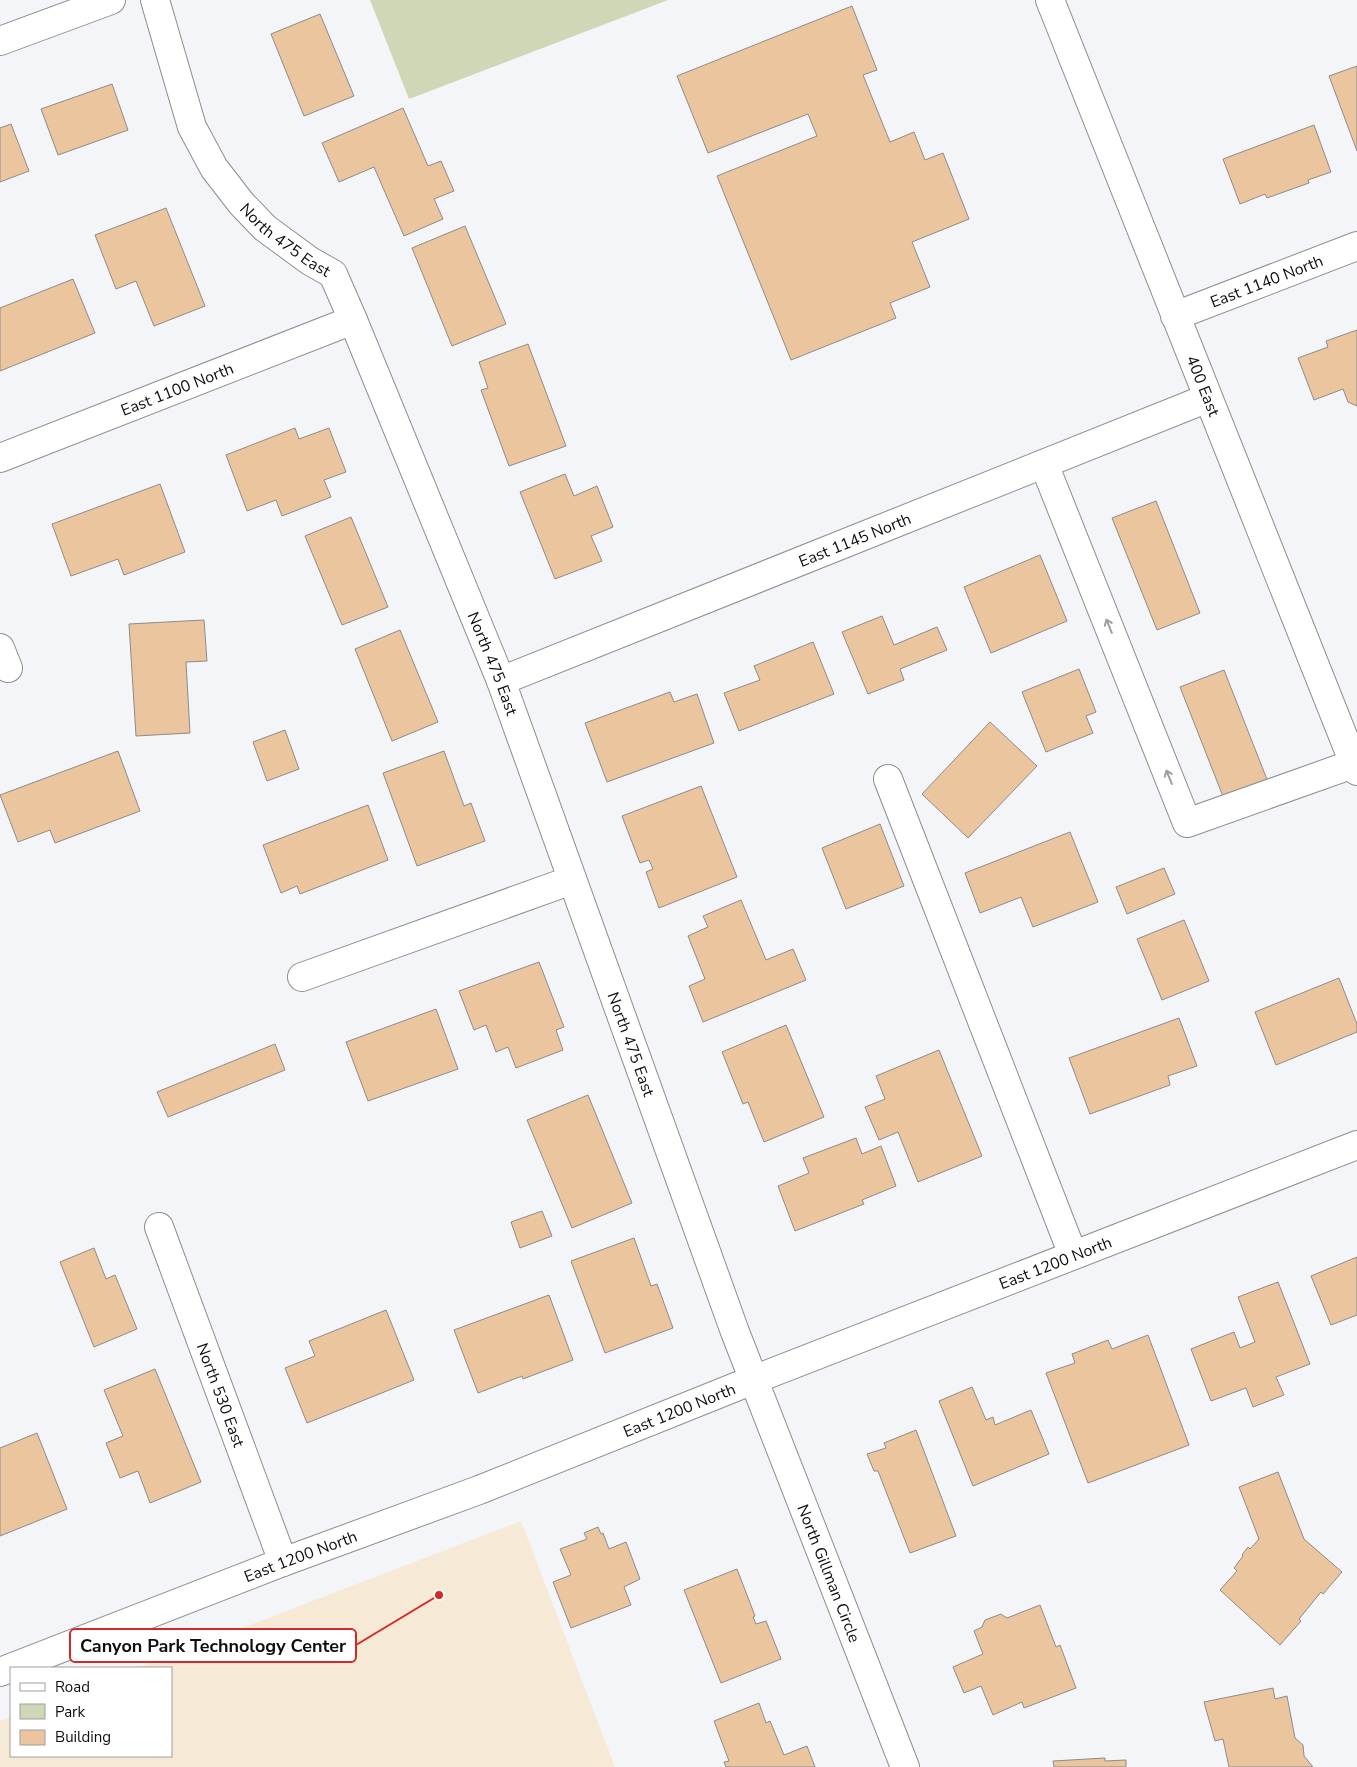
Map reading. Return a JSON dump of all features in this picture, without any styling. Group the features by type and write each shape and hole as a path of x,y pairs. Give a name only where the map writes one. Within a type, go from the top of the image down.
{"street":[{"path":"0,41 111,0"},
{"name":"North 475 East","path":"155,0 192,127 214,168 240,203 265,228 310,261 333,274 353,320 501,682 753,1380"},
{"name":"400 East","path":"1050,0 1208,398 1348,720 1355,768"},
{"name":"East 1140 North","path":"1175,316 1357,246"},
{"name":"East 1100 North","path":"0,458 353,320"},
{"name":"East 1145 North","path":"501,682 1208,398"},
{"path":"1044,464 1187,823 1355,768"},
{"path":"888,779 1073,1256"},
{"path":"302,977 572,880"},
{"name":"East 1200 North","path":"13,1667 283,1562 479,1490 753,1380 1357,1145"},
{"name":"North 530 East","path":"159,1227 283,1562"},
{"name":"North Gillman Circle","path":"753,1380 905,1767"}],"shaded area":[{"path":"521,1521 615,1767 0,1767 0,1721 10,1717 10,1757 172,1757 172,1667 141,1667"}],"green space":[{"path":"370,0 668,0 409,99"}],"building":[{"path":"852,6 877,70 863,75 890,142 914,132 925,160 943,153 969,219 912,242 930,287 890,303 896,318 791,360 717,176 817,136 808,114 708,153 677,76"},
{"path":"320,14 354,96 304,116 271,34"},
{"path":"1357,66 1357,151 1329,76"},
{"path":"112,84 128,130 58,155 41,109"},
{"path":"403,108 428,166 441,161 454,191 434,199 443,219 404,236 374,167 339,182 322,143"},
{"path":"11,124 29,171 0,182 0,128"},
{"path":"1314,125 1331,172 1308,180 1309,183 1267,198 1265,194 1240,204 1223,159"},
{"path":"166,208 205,306 154,326 136,281 116,289 95,235"},
{"path":"465,226 506,324 452,346 412,248"},
{"path":"73,279 95,333 0,371 0,308"},
{"path":"1357,330 1357,406 1348,402 1343,389 1314,400 1298,358 1328,347 1326,341"},
{"path":"528,344 566,446 509,466 481,390 488,388 479,362"},
{"path":"295,428 299,439 329,428 346,472 324,480 331,497 282,516 276,500 247,511 226,455"},
{"path":"565,474 574,496 597,486 613,527 591,536 602,561 555,579 520,492"},
{"path":"160,484 185,552 124,575 118,559 71,576 52,524"},
{"path":"1156,501 1200,613 1157,630 1112,518"},
{"path":"351,517 388,607 342,625 305,536"},
{"path":"1040,555 1067,621 991,653 964,587"},
{"path":"882,616 894,645 937,627 947,650 900,669 904,680 868,694 842,632"},
{"path":"204,620 207,661 186,662 190,733 136,736 129,624"},
{"path":"400,630 438,722 392,741 355,649"},
{"path":"813,642 834,694 739,731 724,693 760,680 754,666"},
{"path":"1079,669 1096,712 1086,716 1093,733 1046,752 1022,692"},
{"path":"1224,670 1268,782 1224,799 1180,687"},
{"path":"670,692 674,702 697,694 714,743 607,782 585,723"},
{"path":"990,722 1037,766 968,838 922,794"},
{"path":"285,730 299,769 267,781 253,742"},
{"path":"118,751 140,811 55,843 50,830 18,842 0,795"},
{"path":"444,751 464,806 471,803 485,841 417,866 383,773"},
{"path":"701,786 737,877 659,908 646,872 653,869 649,860 640,863 622,816"},
{"path":"368,805 388,860 300,894 297,886 281,893 263,845"},
{"path":"880,824 904,886 846,909 822,848"},
{"path":"1070,832 1098,902 1033,927 1021,897 980,913 965,873"},
{"path":"1164,868 1175,894 1127,914 1116,887"},
{"path":"741,900 766,960 793,949 806,980 703,1022 689,986 705,979 688,936 708,927 703,916"},
{"path":"1184,920 1209,981 1162,1000 1137,939"},
{"path":"539,962 564,1027 556,1030 563,1050 516,1068 508,1047 496,1052 486,1025 474,1030 459,991"},
{"path":"1339,978 1357,1024 1357,1032 1276,1065 1255,1012"},
{"path":"436,1009 458,1069 368,1101 346,1042"},
{"path":"1179,1018 1197,1066 1168,1076 1170,1085 1090,1114 1069,1058"},
{"path":"786,1025 824,1117 764,1142 748,1102 743,1104 722,1052"},
{"path":"275,1044 285,1070 168,1117 157,1092"},
{"path":"939,1050 982,1156 918,1182 898,1132 879,1140 865,1107 885,1099 876,1076"},
{"path":"588,1095 632,1203 572,1228 527,1120"},
{"path":"856,1138 862,1154 881,1146 896,1186 862,1200 864,1204 795,1231 778,1186 809,1173 803,1158"},
{"path":"542,1211 552,1236 520,1248 511,1222"},
{"path":"634,1238 651,1286 657,1284 673,1328 605,1353 571,1261"},
{"path":"94,1248 106,1279 115,1275 137,1329 94,1347 60,1262"},
{"path":"1357,1257 1357,1315 1331,1325 1311,1276"},
{"path":"1278,1282 1310,1364 1276,1377 1284,1395 1253,1407 1246,1388 1211,1401 1191,1349 1234,1332 1240,1348 1255,1342 1238,1297"},
{"path":"549,1295 573,1360 523,1379 522,1376 478,1393 454,1330"},
{"path":"386,1310 414,1380 307,1423 285,1368 315,1356 309,1341"},
{"path":"1148,1335 1189,1445 1088,1483 1046,1373 1075,1363 1072,1354 1108,1340 1112,1349"},
{"path":"155,1369 201,1482 150,1503 138,1471 120,1478 106,1443 123,1436 104,1390"},
{"path":"972,1387 986,1420 993,1417 995,1425 1031,1410 1049,1454 973,1486 939,1401"},
{"path":"916,1430 956,1536 910,1553 878,1471 874,1471 867,1454 886,1448 884,1443"},
{"path":"37,1433 67,1509 0,1536 0,1448"},
{"path":"1278,1472 1304,1539 1342,1572 1323,1594 1321,1592 1299,1619 1301,1621 1280,1645 1220,1590 1237,1571 1234,1568 1248,1547 1250,1549 1259,1539 1239,1487"},
{"path":"598,1527 601,1534 603,1533 609,1549 626,1542 640,1579 624,1587 631,1605 571,1628 553,1582 571,1575 560,1549 587,1539 584,1533"},
{"path":"737,1569 755,1616 753,1617 756,1624 766,1621 781,1659 721,1683 684,1590"},
{"path":"1040,1605 1056,1647 1060,1645 1076,1688 1024,1708 1022,1702 993,1715 981,1686 964,1693 953,1667 983,1654 974,1631 982,1627 985,1620 1001,1614 1007,1618"},
{"path":"1273,1688 1275,1699 1287,1696 1295,1738 1303,1745 1304,1756 1313,1767 1229,1767 1223,1739 1215,1741 1204,1702"},
{"path":"759,1703 766,1723 770,1721 784,1755 807,1746 815,1767 726,1767 724,1762 729,1761 714,1721"},
{"path":"1105,1758 1105,1761 1126,1760 1126,1767 1054,1767 1053,1761"}],"place":[{"name":"Canyon Park Technology Center","path":"439,1595"}]}
